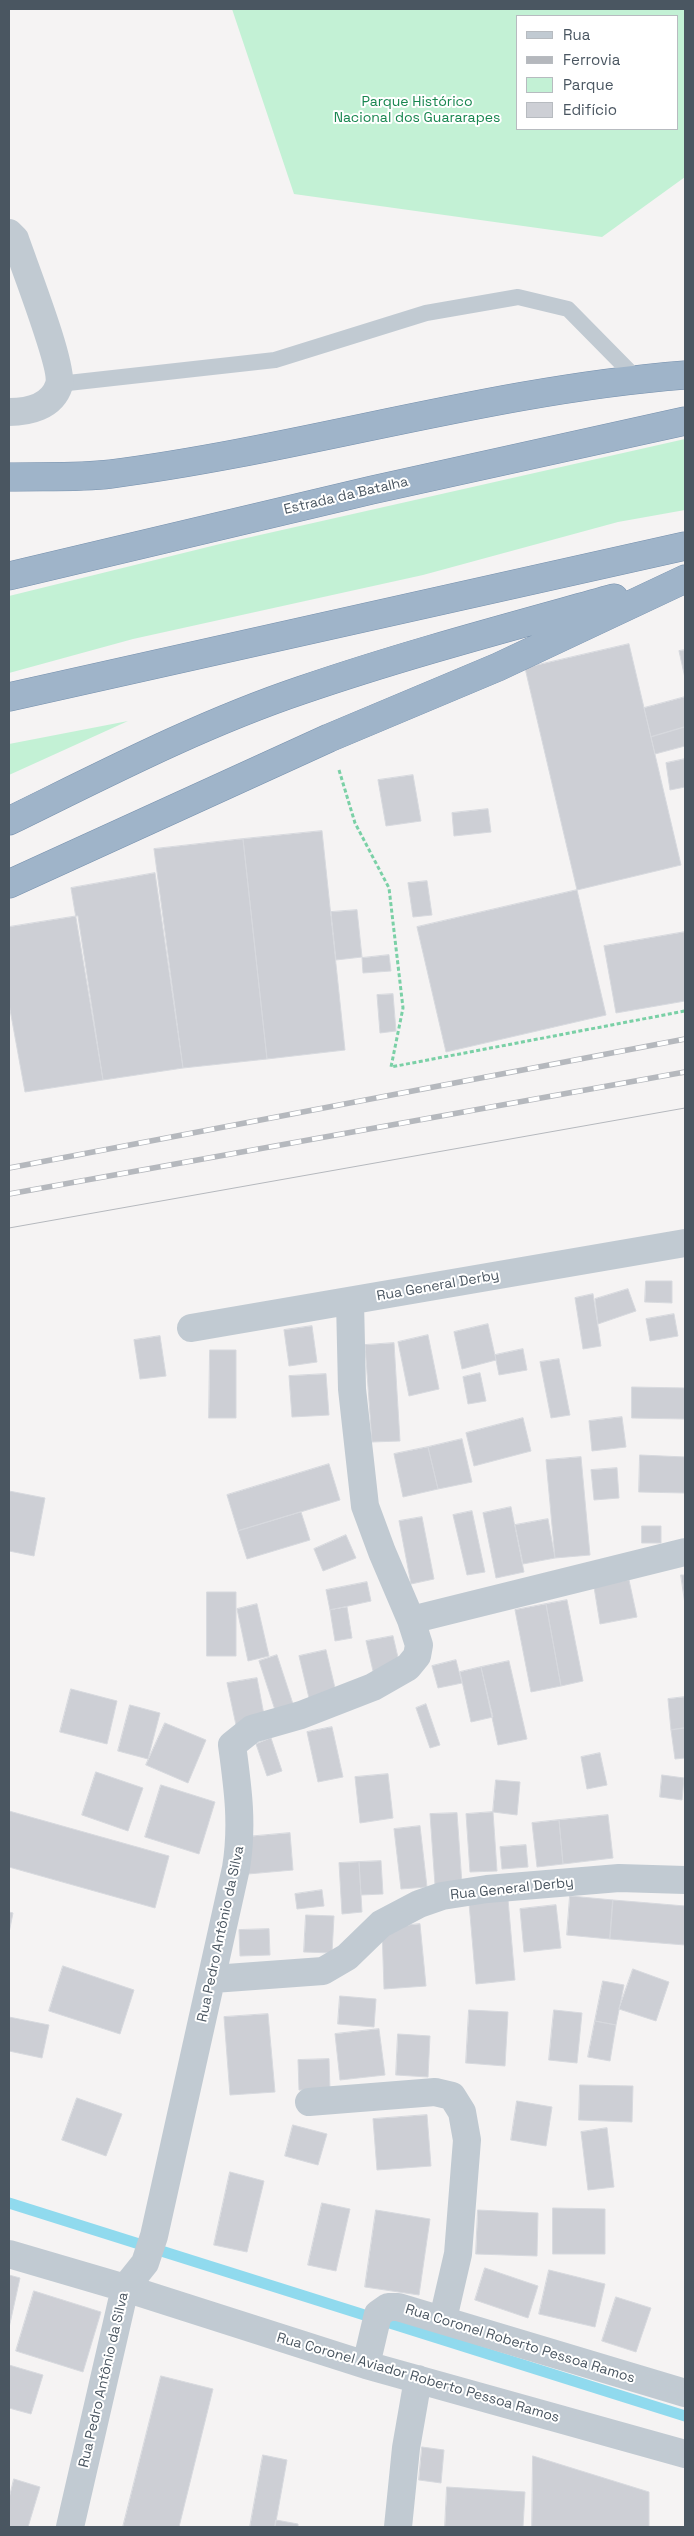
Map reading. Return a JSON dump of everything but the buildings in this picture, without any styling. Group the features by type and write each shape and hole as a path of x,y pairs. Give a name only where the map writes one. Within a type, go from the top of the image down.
{"highway":[{"path":"9,477 109,474 220,456 556,390 637,379 685,376"},
{"name":"Estrada da Batalha","path":"9,576 372,490 685,421"},
{"path":"9,697 685,546"},
{"path":"9,884 329,738 498,667 685,579"},
{"path":"9,821 173,742 301,690 500,630 685,579"}],"street":[{"path":"9,233 15,239 54,351 59,384 52,398 30,412 9,412"},
{"name":"Rua General Derby","path":"191,1328 685,1243"},
{"name":"Rua Pedro Antônio da Silva","path":"70,2527 125,2288 145,2263 154,2236 213,1979 222,1923 240,1842 241,1814 232,1745 252,1729 301,1715 373,1687 408,1666 417,1656 419,1645 411,1620 365,1506 352,1389 350,1301"},
{"path":"411,1620 685,1552"},
{"name":"Rua General Derby","path":"213,1979 323,1971 347,1957 381,1924 419,1904 442,1896 487,1889 619,1878 685,1880"},
{"path":"310,2102 434,2092 452,2096 462,2112 467,2140 459,2244 443,2319"},
{"name":"Rua Coronel Aviador Roberto Pessoa Ramos","path":"9,2254 125,2288 366,2366 685,2454"},
{"name":"Rua Coronel Roberto Pessoa Ramos","path":"366,2366 375,2326 388,2307 398,2307 685,2393"},
{"path":"398,2527 406,2448 418,2379"}],"lane":[{"path":"59,384 275,360 426,313 518,298 568,309 637,379"}],"path":[{"path":"329,738 355,823 389,888 403,1008 391,1066 685,1011"}],"green space":[{"name":"Parque Histórico Nacional dos Guararapes","path":"232,9 685,9 685,177 602,237 294,194"},
{"path":"685,439 685,510 618,522 423,575 133,639 9,673 9,596 220,544"},
{"path":"128,721 9,775 9,744"}],"waterway":[{"path":"9,2203 685,2416"}],"tram line":[{"path":"9,1228 685,1108"}],"railway":[{"path":"9,1168 685,1039"},
{"path":"9,1194 685,1072"}]}
